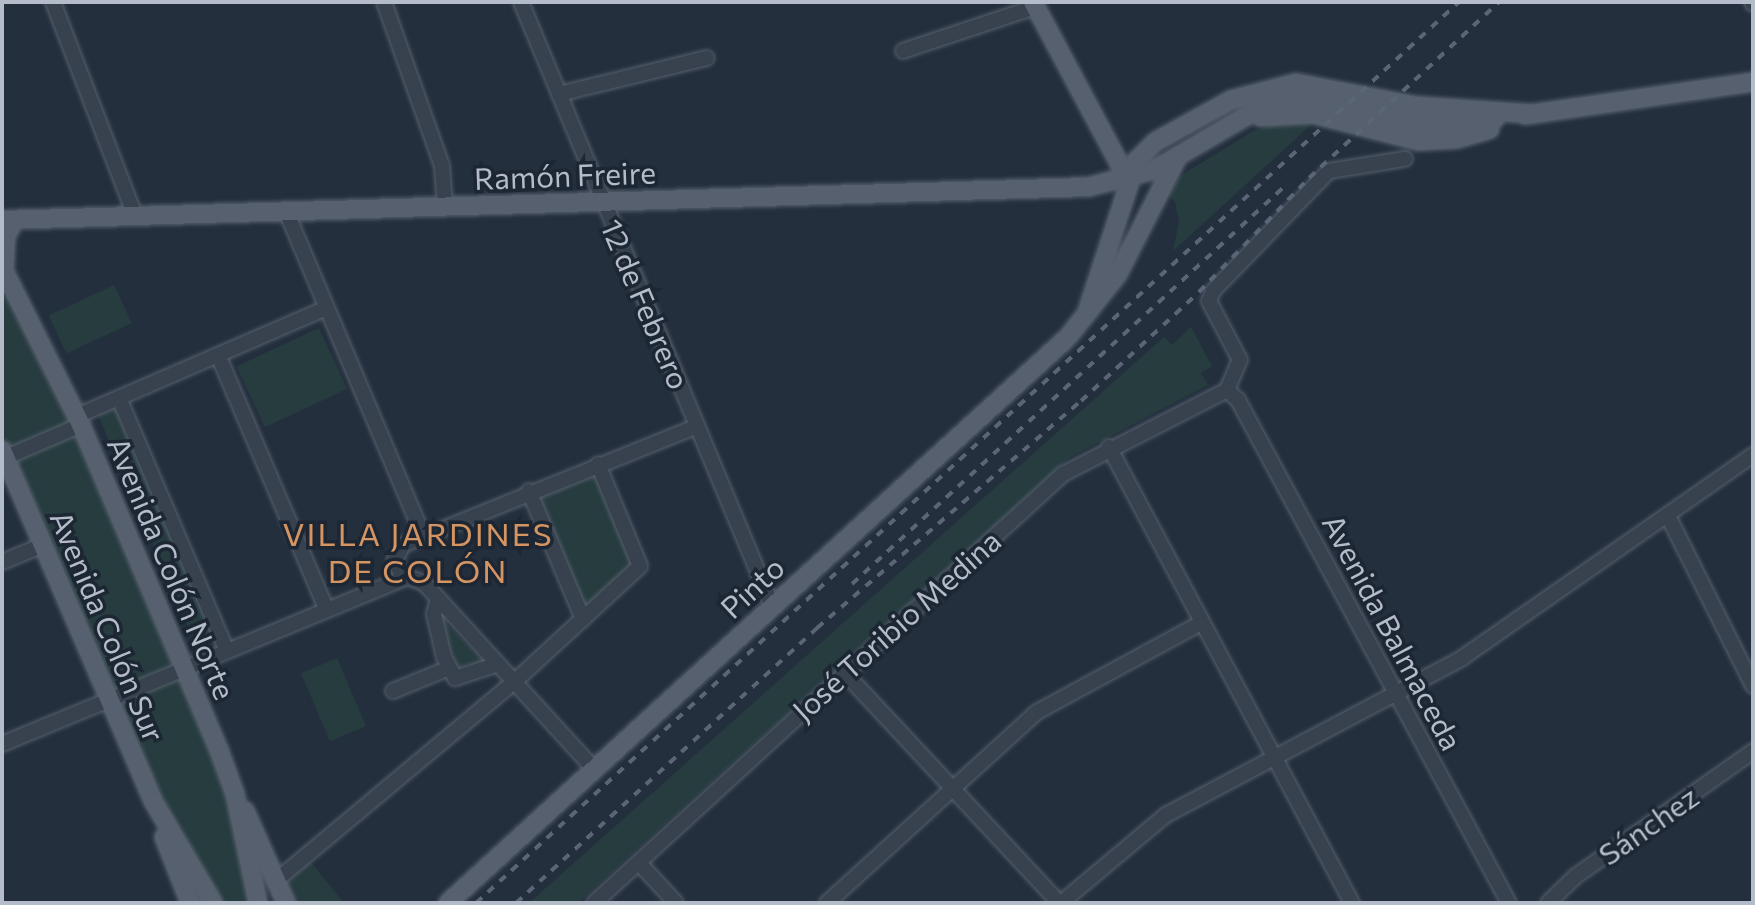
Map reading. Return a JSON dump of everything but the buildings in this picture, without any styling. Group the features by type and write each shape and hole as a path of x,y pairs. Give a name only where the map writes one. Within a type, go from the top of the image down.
{"main road":[{"path":"1034,4 1128,180"},
{"path":"1211,111 1247,100 1293,98 1437,125 1753,82"},
{"path":"1211,111 1267,87 1296,83 1417,106 1534,114"},
{"path":"1225,130 1293,98"},
{"name":"Pinto","path":"1088,309 1128,180 1149,147 1211,111"},
{"path":"1225,130 1264,117 1313,114 1392,137 1442,141 1534,114"},
{"name":"Ramón Freire","path":"8,220 1088,187 1128,180 1177,158 1225,130"},
{"name":"Pinto","path":"448,903 1060,344 1125,262 1177,158"},
{"path":"3,270 8,220"},
{"name":"Avenida Colón Norte","path":"3,270 79,421 184,666 235,794 258,903"},
{"name":"Avenida Colón Sur","path":"3,456 164,823 213,903"},
{"path":"235,794 286,903"},
{"name":"Avenida Colón Sur","path":"164,823 167,846 190,903"}],"street":[{"path":"53,2 135,216"},
{"path":"384,2 442,166 445,206"},
{"name":"12 de Febrero","path":"521,2 772,606"},
{"path":"903,51 1034,4"},
{"path":"559,94 707,58"},
{"path":"1227,390 1240,360 1209,301 1213,291 1329,171 1405,159"},
{"path":"286,211 423,536"},
{"path":"3,456 79,421 119,398 327,308"},
{"path":"218,355 327,610"},
{"name":"José Toribio Medina","path":"594,903 843,671 1063,474 1109,447 1227,390"},
{"name":"Avenida Balmaceda","path":"1227,390 1238,400 1509,903"},
{"path":"119,398 226,649"},
{"path":"595,770 438,599 408,577 397,551 423,536 529,491 697,426"},
{"path":"1109,447 1352,903"},
{"path":"843,671 1060,903 1157,822 1396,697 1494,638 1753,455"},
{"path":"277,880 514,682 640,566 598,464"},
{"path":"529,491 583,619"},
{"path":"1668,516 1753,686"},
{"path":"2,562 43,545"},
{"path":"2,744 184,666 408,577"},
{"path":"438,599 434,614 449,668 455,678 498,664"},
{"path":"827,903 1007,736 1058,698 1201,623"},
{"path":"393,691 449,668"},
{"name":"Sánchez","path":"1548,903 1576,876 1753,751"},
{"path":"639,863 676,903"}],"green space":[{"path":"1282,122 1313,123 1173,251 1179,222 1175,202 1168,195 1180,176 1253,131"},
{"path":"114,285 132,323 66,353 49,315"},
{"path":"2,292 18,322 35,338 226,789 251,903 219,903 162,805 2,433"},
{"path":"1191,327 1212,366 1201,373 1208,385 1069,458 578,903 529,903 1164,337 1172,345"},
{"path":"319,328 347,389 265,427 237,366"},
{"path":"117,406 215,637 196,645 98,414"},
{"path":"598,470 637,561 582,611 533,497"},
{"path":"435,612 485,662 458,667"},
{"path":"337,658 366,726 330,741 301,673"},
{"path":"310,861 344,903 293,903 284,883"}],"railway":[{"path":"476,903 1459,2"},
{"path":"516,903 817,628 1081,401 1199,292 1309,178 1499,2"},
{"path":"852,584 1285,186"}],"district":[{"name":"VILLA JARDINES DE COLÓN","path":"418,552"}]}
